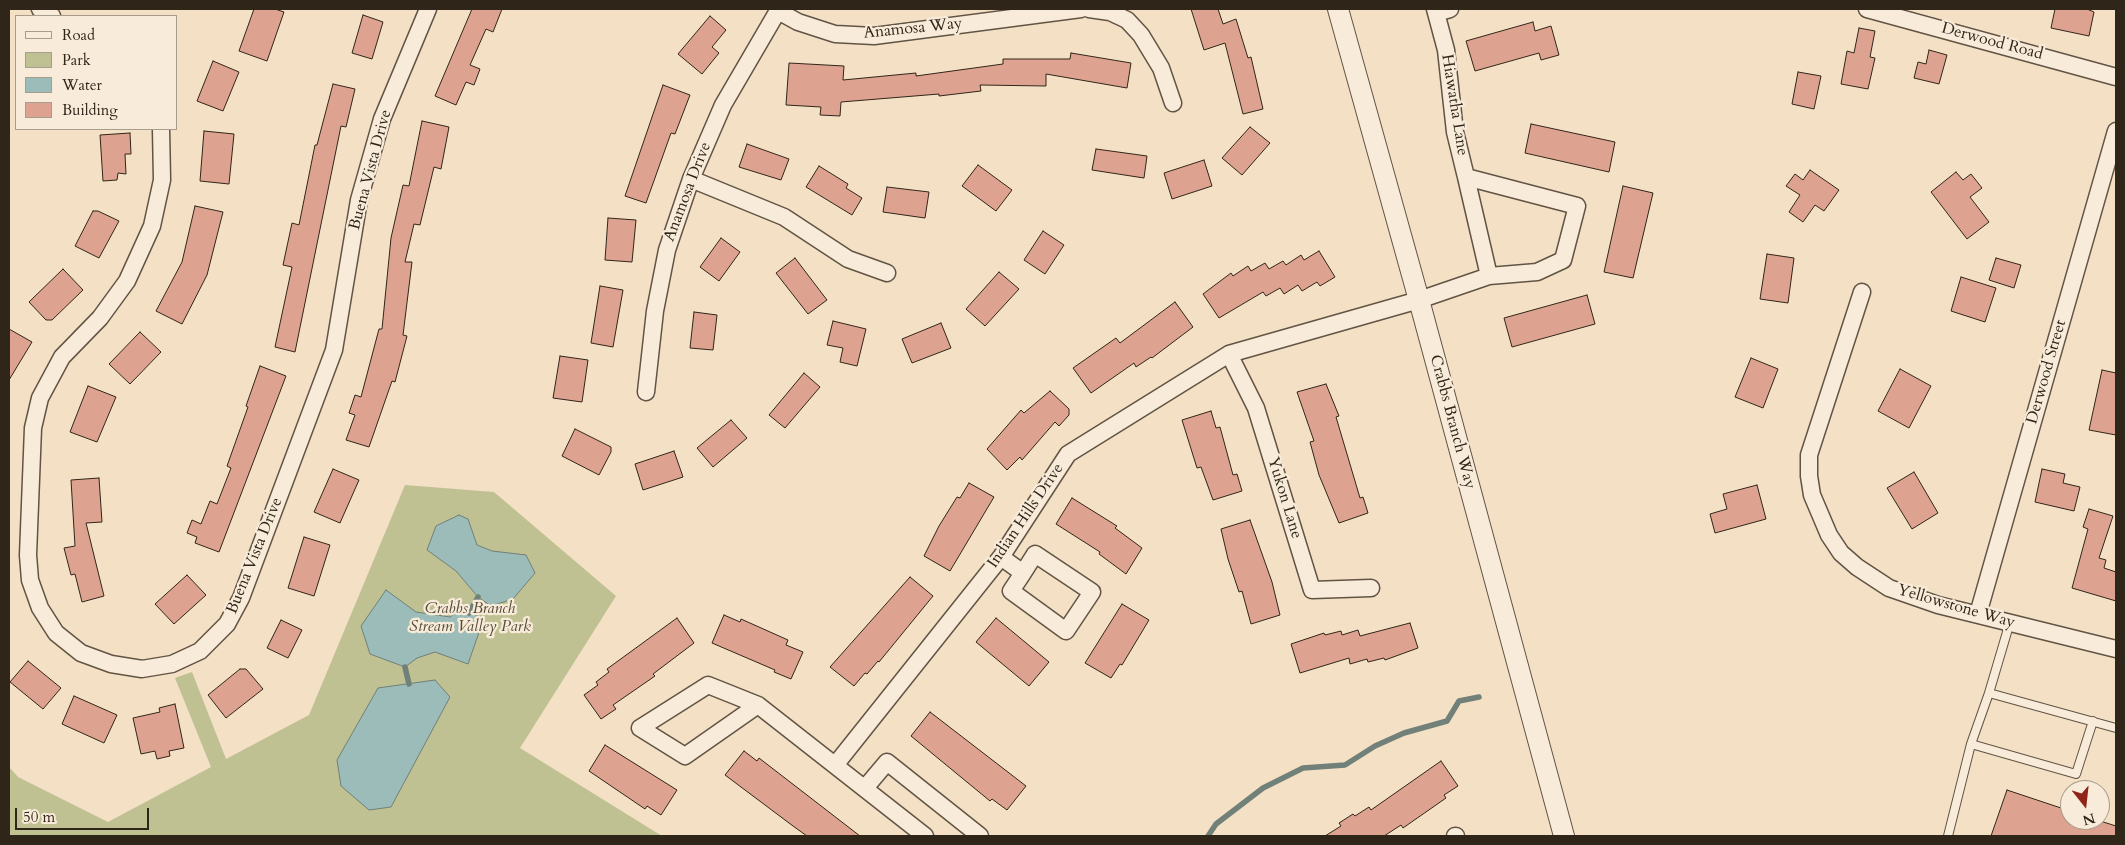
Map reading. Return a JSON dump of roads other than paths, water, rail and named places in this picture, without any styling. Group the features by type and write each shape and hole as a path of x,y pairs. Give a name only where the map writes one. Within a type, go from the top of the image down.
{"street":[{"name":"Buena Vista Drive","path":"161,130 162,180 152,226 126,281 100,318 62,357 40,398 33,428 28,555 30,580 40,608 56,633 81,653 111,664 142,669 172,664 200,651 227,624 241,598 334,350 360,200 382,119 428,9"},
{"name":"Anamosa Way","path":"779,10 798,22 835,34 874,36 1081,9"},
{"path":"1089,9 1110,12 1127,20 1141,35 1161,68 1173,104"},
{"name":"Crabbs Branch Way","path":"1338,9 1564,836"},
{"name":"Derwood Road","path":"1867,9 2116,77"},
{"name":"Anamosa Drive","path":"646,392 655,311 667,250 690,179 723,105 779,10"},
{"name":"Hiawatha Lane","path":"1419,300 1489,276 1537,272 1563,260 1577,206 1466,178 1454,132 1440,10"},
{"name":"Derwood Street","path":"1978,614 2116,131"},
{"path":"1466,178 1489,276"},
{"path":"690,179 784,218 848,259 887,273"},
{"name":"Yellowstone Way","path":"1862,292 1809,455 1809,476 1812,495 1829,535 1841,553 1857,567 1889,588 1938,605 2116,649"},
{"name":"Indian Hills Drive","path":"836,764 1001,557 1068,454 1229,354 1419,300"},
{"name":"Yukon Lane","path":"1229,354 1256,408 1312,590 1371,588"},
{"path":"1035,554 1092,592 1066,630 1010,591 1023,573 1035,554"},
{"path":"1001,557 1023,573"},
{"path":"758,705 685,756 640,728 708,685 758,705 836,764 925,836"},
{"path":"865,788 887,762 980,836"}],"lane":[{"path":"1948,836 1971,744 1989,693 2010,622"},
{"path":"1989,693 2116,728"},
{"path":"1971,744 2076,774 2093,722"}],"water":[{"path":"459,515 468,519 477,545 492,551 526,555 535,573 513,599 491,606 478,597 456,571 427,550 436,526"},
{"path":"386,590 416,612 450,617 464,607 469,613 484,618 468,664 435,652 417,658 405,667 370,654 361,626"},
{"path":"435,680 450,697 391,807 369,810 341,786 337,760 378,688"}],"waterway":[{"path":"469,613 478,597"},
{"path":"405,667 409,684"},
{"path":"1208,836 1216,824 1263,788 1303,768 1345,765 1375,746 1404,733 1447,721 1459,701 1479,697"}],"park label":[{"name":"Crabbs Branch Stream Valley Park","path":"470,618"}]}
